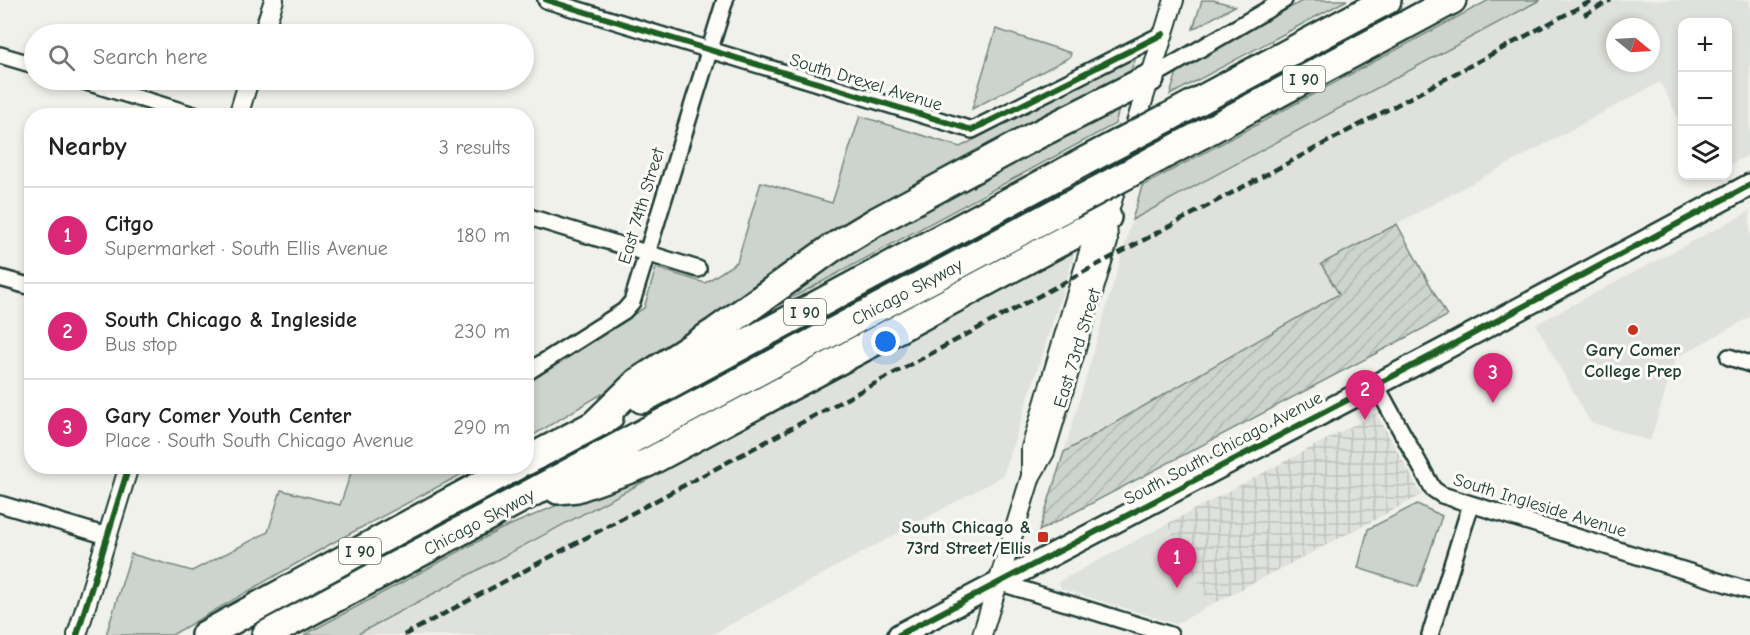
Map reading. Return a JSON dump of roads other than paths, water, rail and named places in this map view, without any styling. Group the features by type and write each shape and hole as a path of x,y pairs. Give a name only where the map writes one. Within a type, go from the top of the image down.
{"highway":[{"name":"Chicago Skyway","path":"534,457 1387,0"},
{"name":"Chicago Skyway","path":"266,635 1452,0"},
{"path":"594,425 639,382 715,332 832,248 1023,142 1150,78"},
{"path":"533,493 577,488 647,463 1107,217"},
{"name":"Chicago Skyway","path":"205,635 501,474"}],"main road":[{"name":"South South Chicago Avenue","path":"899,635 1376,385 1750,185"}],"street":[{"path":"266,24 274,0"},
{"name":"South Drexel Avenue","path":"546,0 972,130 1163,34"},
{"name":"East 74th Street","path":"534,368 624,311 632,302 725,0"},
{"name":"East 73rd Street","path":"982,635 1032,476 1045,452 1108,242 1107,217 1174,0"},
{"path":"1150,78 1284,0"},
{"path":"0,55 24,62"},
{"path":"112,90 171,108"},
{"path":"240,108 246,90"},
{"path":"534,218 698,269"},
{"path":"0,278 24,285"},
{"path":"1729,357 1750,364"},
{"name":"South Ingleside Avenue","path":"1376,385 1433,489 1442,495 1750,591"},
{"path":"77,635 126,474"},
{"path":"0,504 107,536"},
{"path":"1430,635 1471,504"},
{"path":"998,582 1170,635"}],"railway":[{"path":"404,635 1593,0"},
{"path":"1584,15 1611,0"}],"place":[{"name":"Gary Comer College Prep","path":"1633,330"},
{"name":"Gary Comer Youth Center","path":"1493,403"},
{"name":"South Chicago & Ingleside","path":"1365,420"},
{"name":"South Chicago & 73rd Street/Ellis","path":"1043,537"},
{"name":"Citgo","path":"1177,588"}]}
